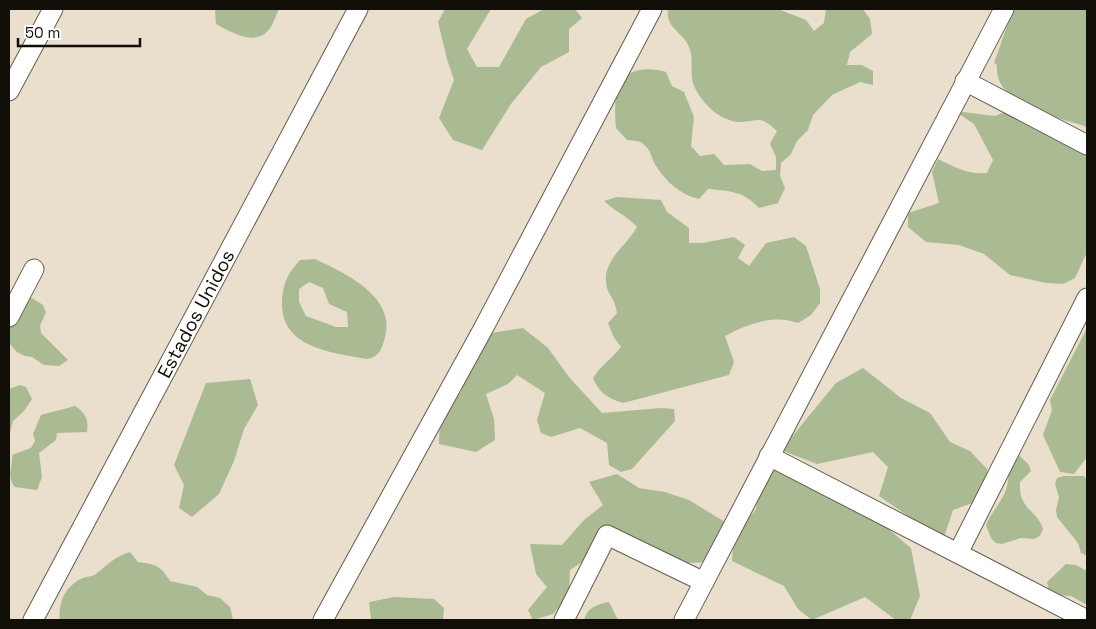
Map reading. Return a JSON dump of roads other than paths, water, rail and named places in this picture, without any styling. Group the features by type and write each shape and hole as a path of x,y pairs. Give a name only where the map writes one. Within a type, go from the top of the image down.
{"street":[{"path":"9,91 53,9"},
{"name":"Estados Unidos","path":"33,620 358,9"},
{"path":"323,620 483,329 652,9"},
{"path":"684,620 1004,9"},
{"path":"966,80 1087,145"},
{"path":"9,317 34,269"},
{"path":"958,553 1087,298"},
{"path":"769,456 1087,620"},
{"path":"564,620 607,535 704,582"}]}
